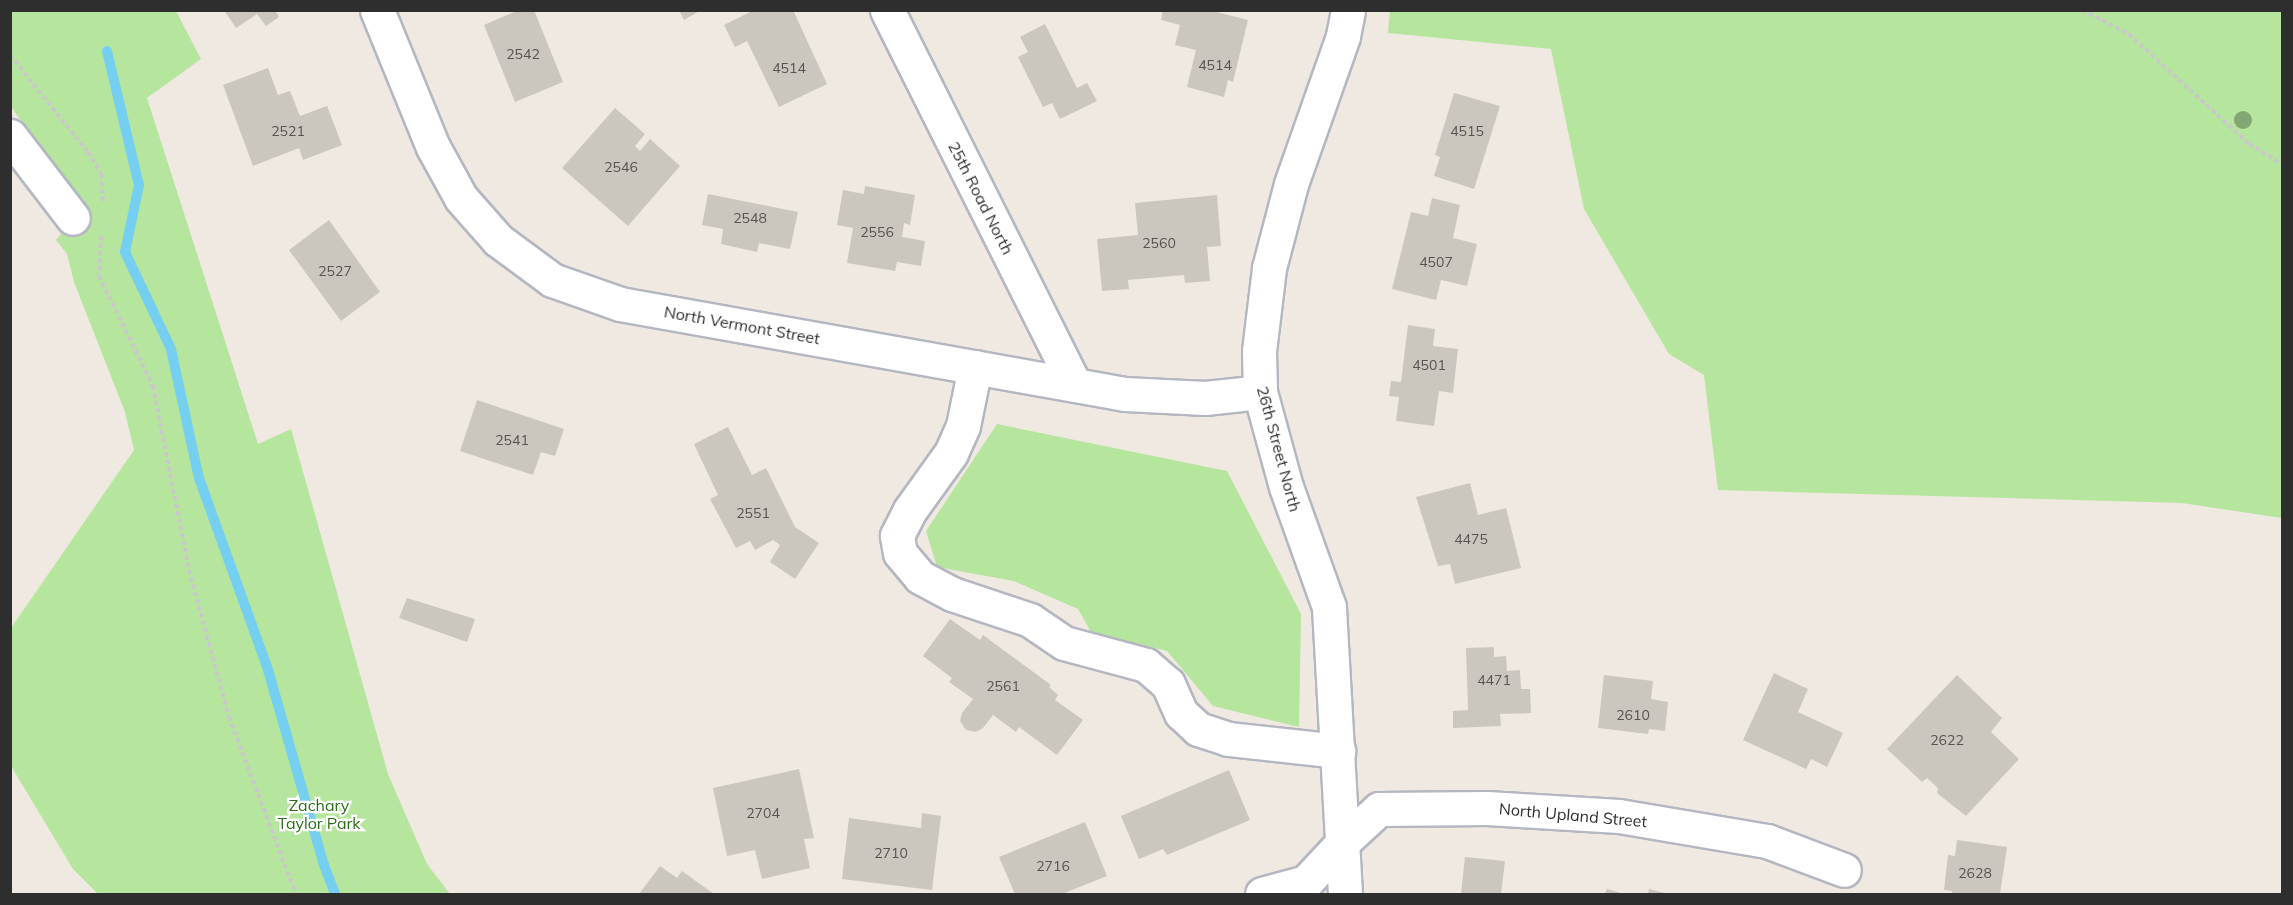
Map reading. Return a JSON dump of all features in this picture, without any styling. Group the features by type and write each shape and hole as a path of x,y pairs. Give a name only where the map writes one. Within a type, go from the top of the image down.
{"street":[{"name":"North Vermont Street","path":"377,10 433,147 461,198 498,240 552,280 620,304 1125,394 1205,398 1260,392"},
{"name":"25th Road North","path":"887,10 1075,385"},
{"name":"26th Street North","path":"1345,894 1329,607 1286,487 1260,392 1259,351 1269,268 1291,184 1343,36 1348,10"},
{"path":"10,136 92,220"},
{"path":"975,367 963,426 951,453 910,510 897,536 900,553 920,577 952,594 1029,620 1064,643 1146,665 1168,684 1182,713 1198,729 1228,740 1338,751"},
{"name":"North Upland Street","path":"1262,894 1306,882 1343,842 1379,809 1509,809 1619,816 1767,840 1845,870"}],"path":[{"path":"2082,10 2129,34 2249,144 2283,164"},
{"path":"10,56 88,152 102,174 92,220 99,276 153,386 189,570 230,717 296,894"}],"green space":[{"path":"1390,10 2282,11 2282,518 2182,503 1718,490 1704,375 1669,354 1584,209 1551,49 1388,33"},
{"name":"Zachary Taylor Park","path":"11,11 176,11 201,59 147,98 258,444 291,429 388,774 427,864 450,894 98,894 73,869 11,766 11,628 134,450 125,412 74,282 67,254 56,240 75,218 38,143 11,107"},
{"path":"997,424 1227,471 1301,614 1299,727 1213,706 1167,651 1091,632 1078,609 1014,581 937,567 926,531"}],"building":[{"path":"224,10 275,10 279,17 266,26 257,14 236,28"},
{"path":"519,10 534,10 563,82 515,102 484,25"},
{"path":"679,10 701,10 684,20"},
{"path":"754,10 793,10 827,84 779,107 747,41 735,47 724,25"},
{"path":"1163,10 1209,10 1248,20 1233,82 1228,80 1224,97 1187,87 1196,50 1175,45 1180,25 1161,20"},
{"path":"1045,24 1077,88 1087,83 1097,101 1060,119 1052,103 1043,107 1018,57 1028,52 1020,37"},
{"path":"268,68 278,95 290,91 300,116 327,106 342,145 303,160 299,148 253,166 223,85"},
{"path":"1454,93 1500,106 1474,189 1434,176 1440,157 1435,155"},
{"path":"615,108 645,134 635,146 640,151 650,139 680,166 628,226 562,168"},
{"path":"865,186 915,195 910,225 904,223 902,237 925,241 921,266 897,262 895,271 847,263 853,228 837,225 843,190 864,194"},
{"path":"708,194 798,212 790,249 759,243 757,252 721,244 723,229 702,225"},
{"path":"1217,195 1221,246 1207,247 1210,281 1185,283 1184,275 1128,280 1129,289 1102,291 1097,239 1138,235 1135,203"},
{"path":"1432,198 1460,205 1453,238 1477,244 1467,286 1441,280 1436,300 1392,289 1411,212 1428,216"},
{"path":"329,220 380,292 341,321 289,250"},
{"path":"1408,325 1435,329 1433,346 1458,349 1453,393 1439,391 1434,426 1396,421 1399,397 1389,396 1391,381 1401,382"},
{"path":"477,400 564,429 555,456 541,452 533,475 460,451"},
{"path":"728,427 752,475 766,468 795,527 819,543 795,579 770,562 780,545 773,540 755,550 750,541 736,548 710,499 718,495 694,444"},
{"path":"1470,483 1478,515 1506,508 1521,568 1455,584 1450,564 1438,566 1416,497"},
{"path":"407,598 475,619 467,642 399,618"},
{"path":"950,619 980,640 983,635 1051,685 1049,687 1058,695 1055,700 1083,720 1057,755 1019,727 1016,732 993,715 983,728 976,732 966,730 960,721 962,713 973,699 949,682 952,678 923,656"},
{"path":"1494,647 1494,657 1506,656 1507,671 1520,670 1521,689 1530,689 1531,713 1500,714 1501,726 1453,728 1453,711 1468,710 1466,648"},
{"path":"1774,673 1808,689 1798,712 1843,733 1827,767 1811,759 1806,769 1743,740"},
{"path":"1604,675 1653,681 1651,699 1668,702 1665,731 1649,729 1648,734 1598,728"},
{"path":"1957,675 2002,718 1991,732 2019,759 1966,816 1937,793 1938,788 1927,778 1922,782 1887,749"},
{"path":"799,769 814,838 804,839 810,868 762,879 755,850 727,856 713,788"},
{"path":"1229,770 1250,820 1167,855 1163,849 1139,859 1121,816"},
{"path":"922,813 941,816 932,890 842,879 849,818 921,828"},
{"path":"1085,822 1107,876 1062,894 1015,894 999,857"},
{"path":"1957,840 2007,847 2000,894 1952,894 1952,891 1944,890 1948,855 1955,856"},
{"path":"1465,857 1505,861 1501,894 1461,894"},
{"path":"660,866 677,878 682,871 714,894 639,894"},
{"path":"1607,889 1625,894 1605,894"},
{"path":"1649,889 1669,894 1648,894"}],"waterway":[{"path":"107,51 139,185 125,252 171,349 199,478 268,670 324,865 335,894"}]}
